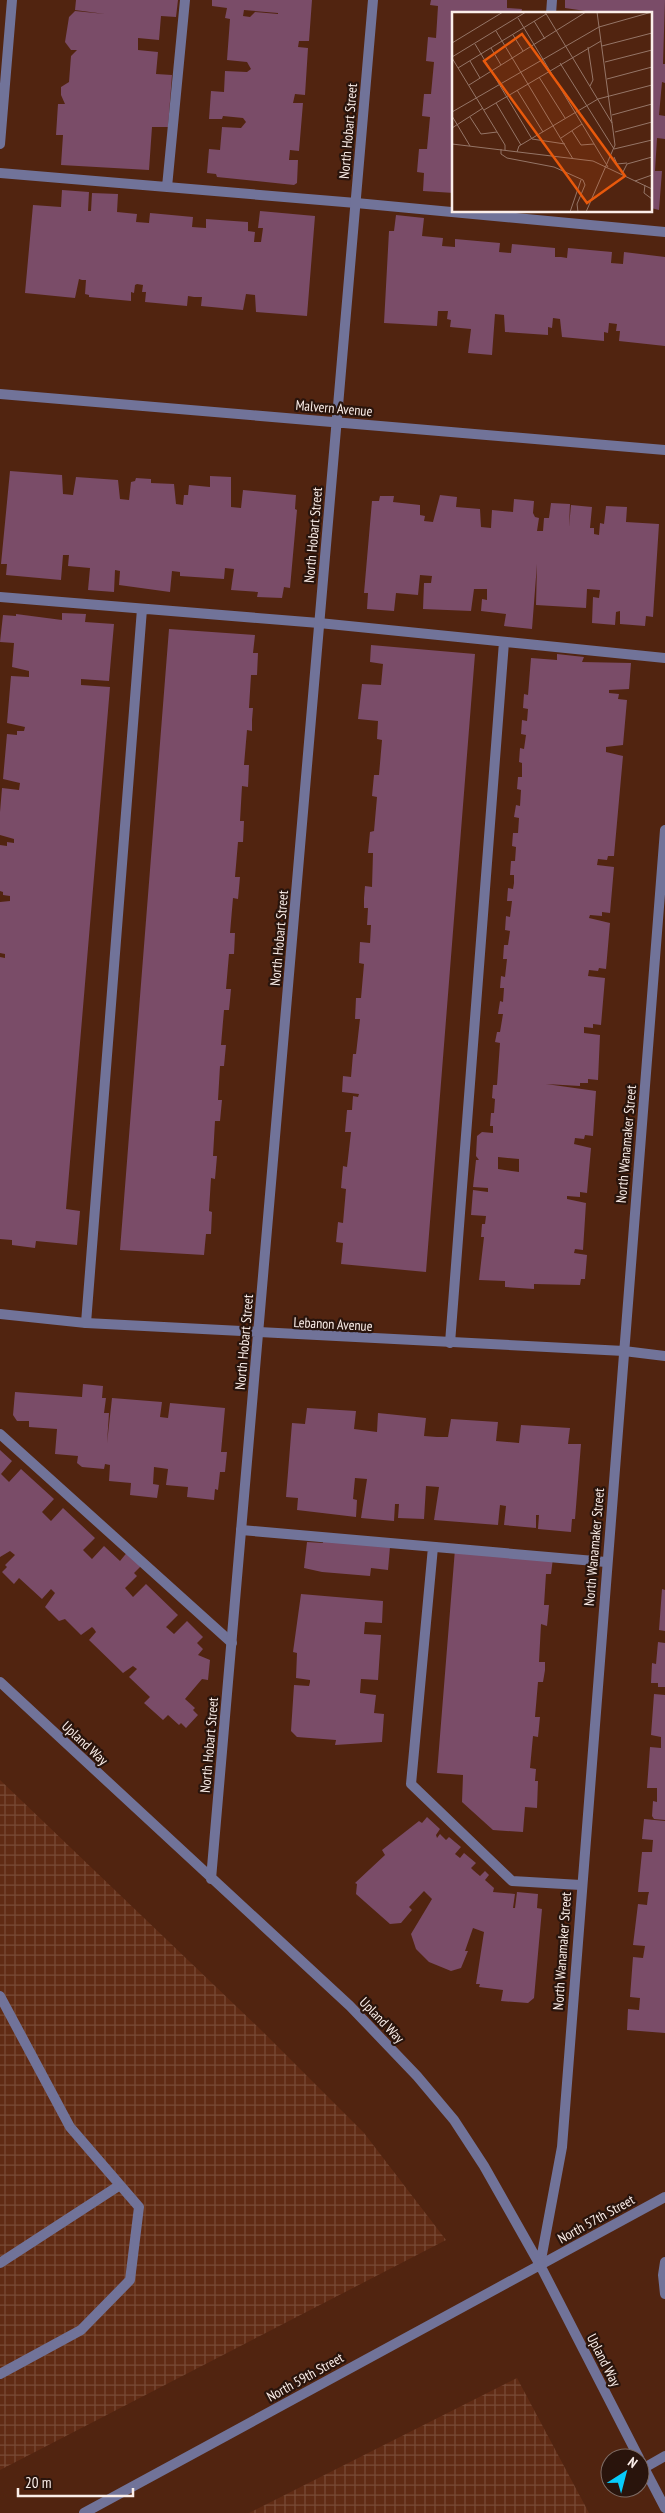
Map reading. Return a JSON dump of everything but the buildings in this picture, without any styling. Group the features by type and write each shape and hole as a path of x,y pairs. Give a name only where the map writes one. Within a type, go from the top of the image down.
{"street":[{"path":"0,144 12,0"},
{"path":"166,187 186,0"},
{"name":"North Hobart Street","path":"211,1879 373,0"},
{"path":"0,173 452,209"},
{"path":"493,212 534,215 665,232"},
{"name":"Malvern Avenue","path":"0,394 665,450"},
{"path":"0,597 320,623 665,658"},
{"path":"86,1323 142,609"},
{"path":"450,1343 504,642"},
{"name":"North Wanamaker Street","path":"540,2265 562,2147 606,1562 665,830"},
{"name":"Lebanon Avenue","path":"0,1314 86,1323 258,1334 624,1351 665,1356"},
{"path":"0,1434 232,1643"},
{"path":"241,1530 606,1562"},
{"path":"433,1547 411,1784 512,1881 581,1885"},
{"name":"Upland Way","path":"0,1682 350,2006 454,2120 484,2166 540,2265 634,2448"},
{"path":"0,1996 70,2127 139,2207 130,2280 81,2330 0,2374"},
{"path":"0,2263 120,2185"},
{"name":"North 57th Street","path":"540,2265 665,2197"},
{"path":"665,2262 663,2275 665,2294"},
{"name":"North 59th Street","path":"84,2513 540,2265"},
{"path":"650,2460 665,2456"},
{"name":"Upland Way","path":"650,2479 665,2508"}],"shaded area":[{"path":"0,1780 260,2029 364,2133 446,2240 0,2470"},
{"path":"517,2378 589,2513 249,2513"}]}
